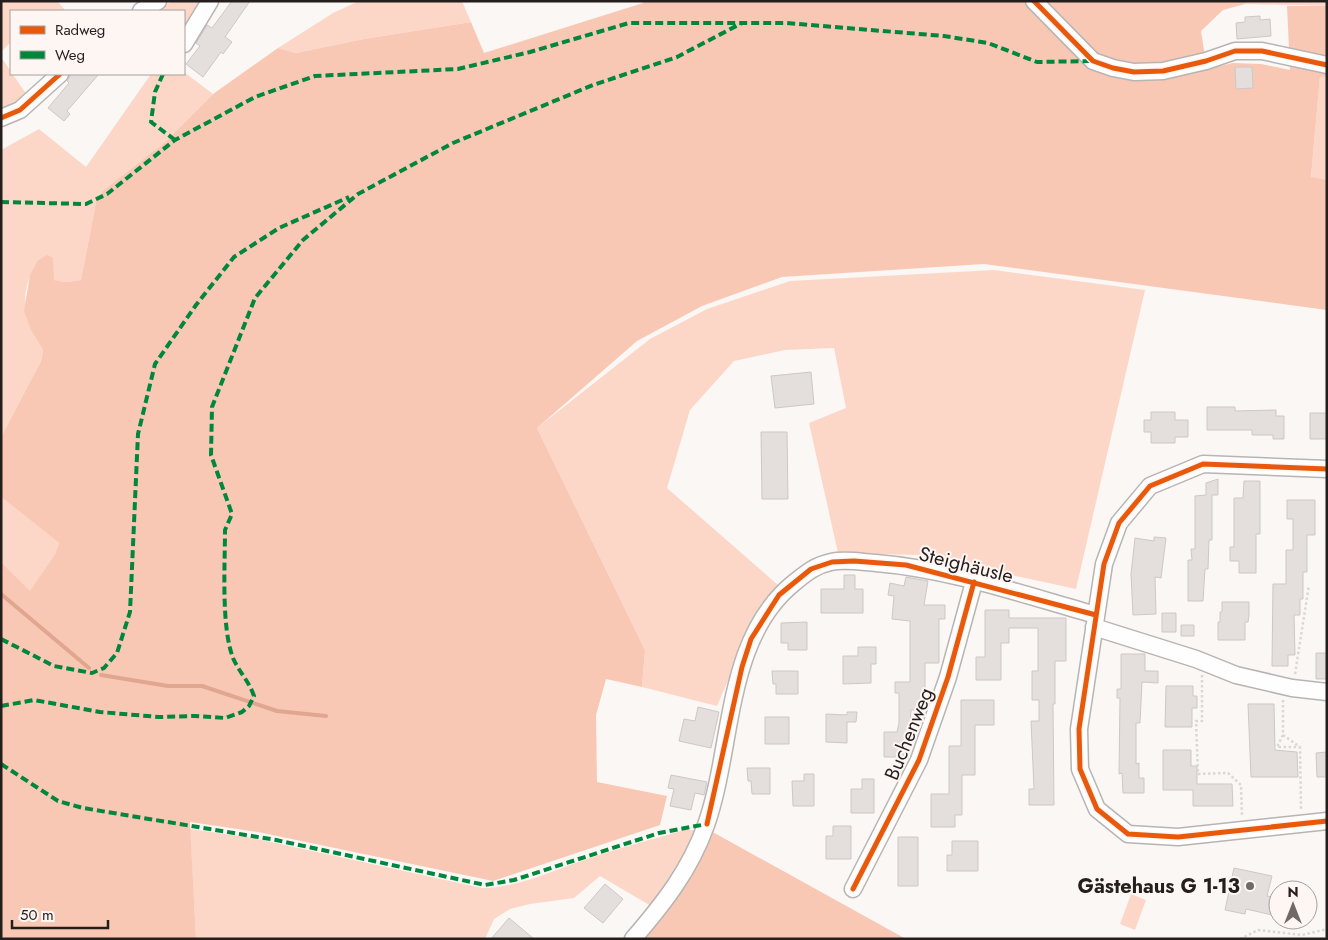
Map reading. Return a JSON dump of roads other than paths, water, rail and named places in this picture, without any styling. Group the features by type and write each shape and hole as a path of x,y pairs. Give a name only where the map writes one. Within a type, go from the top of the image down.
{"street":[{"path":"143,10 158,1"},
{"path":"185,42 210,1"},
{"path":"1034,1 1093,61 1113,68 1134,72 1163,71 1206,61 1235,51 1262,50 1327,65"},
{"path":"1,118 20,110 59,75"},
{"path":"1327,469 1203,464 1150,486 1119,523 1104,564 1079,729 1080,769 1097,809 1128,834 1178,837 1327,821"},
{"name":"Steighäusle","path":"633,939 679,883 707,824 742,667 760,623 779,595 811,569 832,562 854,561 906,565 974,582 1095,621 1236,675 1288,687 1327,692"},
{"name":"Buchenweg","path":"854,889 919,760 948,677 974,582"}],"waterway":[{"path":"1,594 89,668"},
{"path":"101,675 168,686 202,686 277,711 326,716"}],"place":[{"name":"Gästehaus G 1-13","path":"1250,886"}]}
